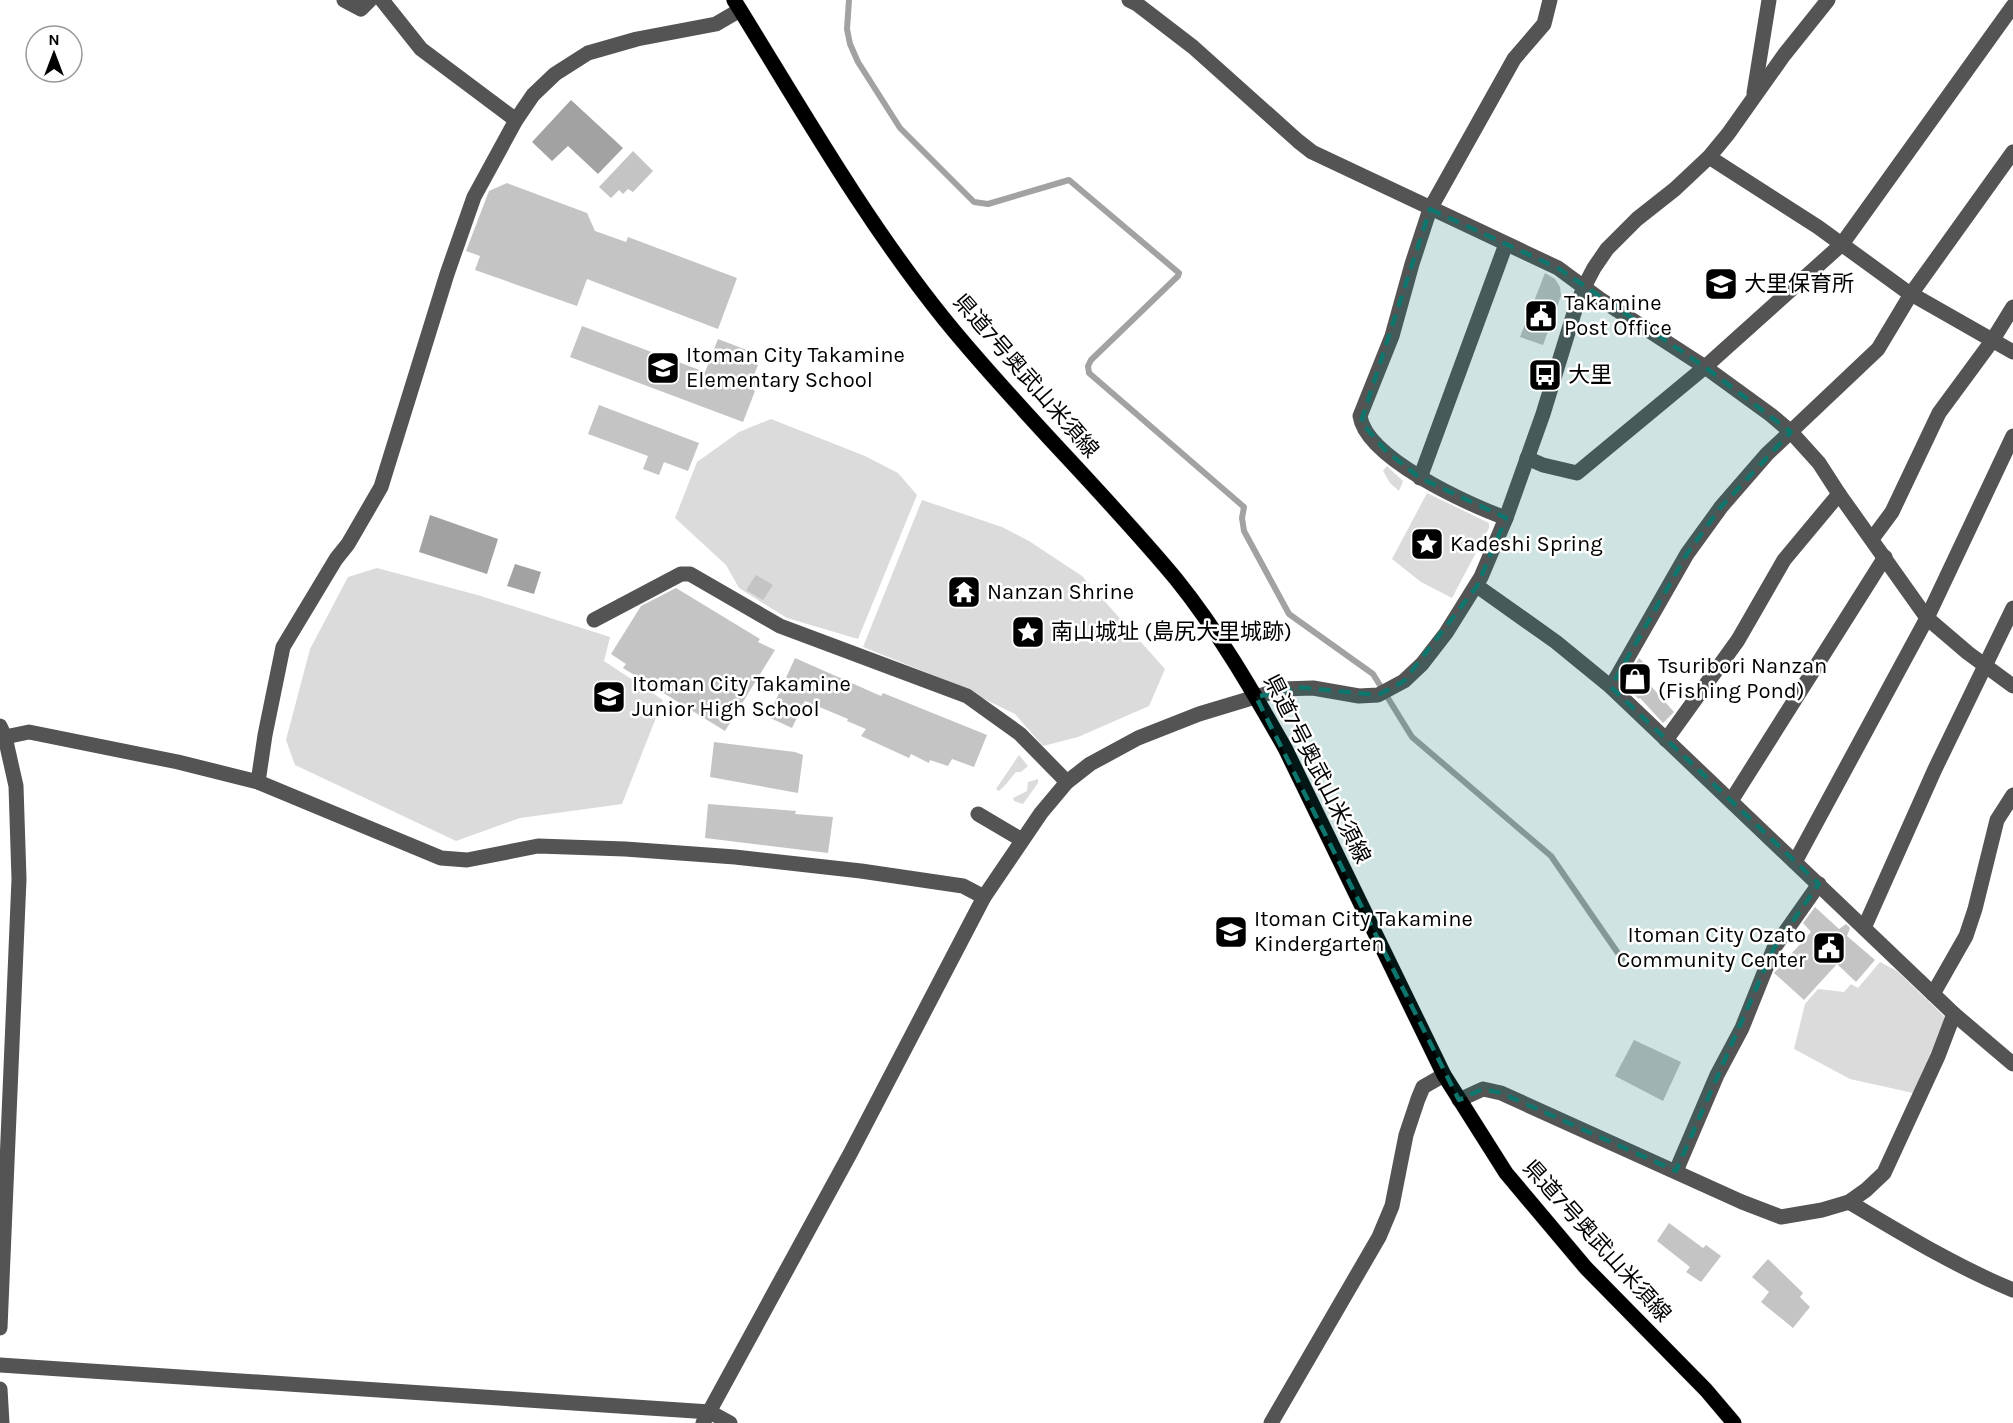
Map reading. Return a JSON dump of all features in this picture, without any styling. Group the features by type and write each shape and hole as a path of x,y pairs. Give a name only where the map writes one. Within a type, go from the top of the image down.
{"main road":[{"name":"県道7号奥武山米須線","path":"737,5 900,261 979,361 1176,580 1223,644 1257,697 1285,748 1444,1075 1506,1173 1541,1218 1618,1302 1706,1390 1734,1423"}],"street":[{"path":"344,0 361,9 370,0"},
{"path":"382,0 421,49 516,120"},
{"path":"1129,0 1193,47 1312,152 1558,268 1772,415 1819,463 1927,618 2013,686"},
{"path":"1506,519 1420,478 1373,438 1361,422 1360,416 1392,336 1430,209 1514,59 1544,24 1550,0"},
{"path":"1754,99 1769,0"},
{"path":"707,1417 851,1152 984,897 1041,813 1067,782 1090,764 1138,738 1199,714 1282,689 1297,687 1359,696 1378,695 1404,681 1422,664 1477,586 1506,519 1584,287 1606,249 1709,158 1784,55 1828,0"},
{"path":"258,783 283,647 381,487 447,274 474,196 516,120 533,95 555,74 588,53 637,39 716,24 737,5"},
{"path":"1527,458 1543,465 1577,473 1705,367 1842,244 2013,6"},
{"path":"1611,687 1694,545 1729,498 1767,454 1878,349 1911,294 2013,152"},
{"path":"1709,158 1818,227 1911,294 2013,352"},
{"path":"1420,478 1506,244"},
{"path":"1872,539 1892,512 1939,413 2013,307"},
{"path":"1795,862 1927,618 2013,436"},
{"path":"1666,740 1738,640 1784,560 1839,494"},
{"path":"1731,801 1885,557"},
{"path":"594,620 681,574 690,574 780,626 967,696 1020,734 1067,782"},
{"path":"1477,586 1556,642 1611,687 1954,1014 2013,1064"},
{"path":"1864,928 1935,769 2013,608"},
{"path":"0,1328 19,879 16,786 2,732 29,732 178,762 258,783 441,858 467,860 538,846 735,857 861,871 963,886 984,897"},
{"path":"1933,994 1966,936 1997,820 2013,795"},
{"path":"978,814 1022,840"},
{"path":"1676,1171 1717,1075 1742,1028 1774,948 1819,884"},
{"path":"1459,1100 1483,1089 1501,1093 1742,1202 1781,1217 1822,1210 1849,1202 1884,1173 1920,1097 1954,1014"},
{"path":"1271,1423 1379,1237 1392,1206 1406,1135 1418,1099 1423,1088 1444,1075"},
{"path":"1849,1202 1926,1248 2013,1290"},
{"path":"0,1365 707,1417 730,1423"},
{"path":"0,1389 2,1423"}],"highlighted area":[{"path":"1430,209 1558,268 1705,367 1791,432 1721,507 1687,554 1611,687 1819,884 1774,948 1676,1171 1501,1093 1483,1089 1459,1100 1256,697 1297,687 1378,695 1404,681 1477,586 1506,518 1420,478 1385,450 1361,422"}],"shaded area":[{"path":"571,100 623,148 598,174 568,146 552,161 532,142"},
{"path":"771,419 865,456 898,473 917,495 858,639 787,618 739,588 726,565 675,518 697,462 739,432"},
{"path":"1387,466 1403,481 1399,491 1390,483 1383,471"},
{"path":"1427,493 1489,523 1489,528 1452,598 1421,582 1392,559"},
{"path":"922,500 1002,527 1029,541 1082,576 1165,669 1149,706 1078,737 1043,746 1015,714 945,680 863,647"},
{"path":"430,515 498,539 487,574 419,552"},
{"path":"515,564 541,572 534,594 507,586"},
{"path":"377,568 481,596 610,637 604,661 663,700 622,804 520,818 456,841 295,765 286,740 310,649 348,577"},
{"path":"1019,755 1028,766 1021,772 1016,772 999,791 996,789"},
{"path":"1038,779 1038,783 1023,804 1014,801 1013,798 1027,791 1028,782"},
{"path":"1880,962 1897,971 1946,1018 1913,1093 1850,1079 1794,1049 1805,1004 1818,989 1844,992 1851,984 1858,988"}],"building":[{"path":"633,151 653,171 633,192 628,189 623,194 619,190 611,198 599,187"},
{"path":"507,183 587,213 595,231 626,242 628,237 737,278 718,329 587,279 577,306 475,270 480,256 466,251 489,191"},
{"name":"Takamine Post Office","path":"1545,273 1555,279 1560,287 1561,296 1543,345 1520,337"},
{"path":"582,326 705,372 718,339 752,352 749,362 758,365 752,380 756,381 753,390 755,391 743,422 570,357"},
{"path":"599,405 699,443 688,471 664,462 659,475 643,469 648,456 588,434"},
{"path":"756,575 773,585 763,600 746,590"},
{"name":"Nanzan Shrine","path":"956,582 975,585 972,602 953,599"},
{"path":"676,588 760,639 758,642 775,650 725,731 623,668 626,664 611,654 641,606"},
{"path":"795,658 881,696 883,693 987,735 974,767 952,759 948,766 930,760 929,763 911,754 909,758 861,736 866,729 847,721 848,719 805,701 792,728 768,717"},
{"path":"1639,658 1649,668 1642,676 1674,712 1663,723 1640,698 1623,685"},
{"path":"714,742 795,752 803,755 798,793 710,777"},
{"path":"708,804 796,811 795,814 833,817 828,853 705,838"},
{"name":"Itoman City Ozato Community Center","path":"1815,907 1839,929 1846,924 1850,928 1847,936 1875,960 1856,982 1837,964 1804,1000 1774,973 1811,932 1803,923"},
{"path":"1634,1040 1681,1062 1663,1101 1615,1076"},
{"path":"1669,1223 1703,1248 1706,1245 1721,1256 1701,1282 1686,1272 1690,1267 1657,1241"},
{"path":"1768,1259 1803,1293 1800,1297 1810,1307 1793,1328 1761,1302 1769,1292 1752,1277"}],"waterway":[{"path":"849,0 847,29 850,44 858,62 900,128 974,202 988,204 1069,180 1179,273 1091,360 1088,366 1089,373 1244,507 1242,518 1244,531 1289,614 1373,674 1412,737 1551,856 1622,959"}],"place":[{"name":"大里保育所","path":"1721,284"},
{"name":"Takamine Post Office","path":"1541,316"},
{"name":"Itoman City Takamine Elementary School","path":"663,368"},
{"name":"大里","path":"1545,375"},
{"name":"Kadeshi Spring","path":"1427,544"},
{"name":"Nanzan Shrine","path":"964,592"},
{"name":"南山城址 (島尻大里城跡)","path":"1028,632"},
{"name":"Tsuribori Nanzan (Fishing Pond)","path":"1635,679"},
{"name":"Itoman City Takamine Junior High School","path":"609,697"},
{"name":"Itoman City Takamine Kindergarten","path":"1231,932"},
{"name":"Itoman City Ozato Community Center","path":"1829,948"}]}
